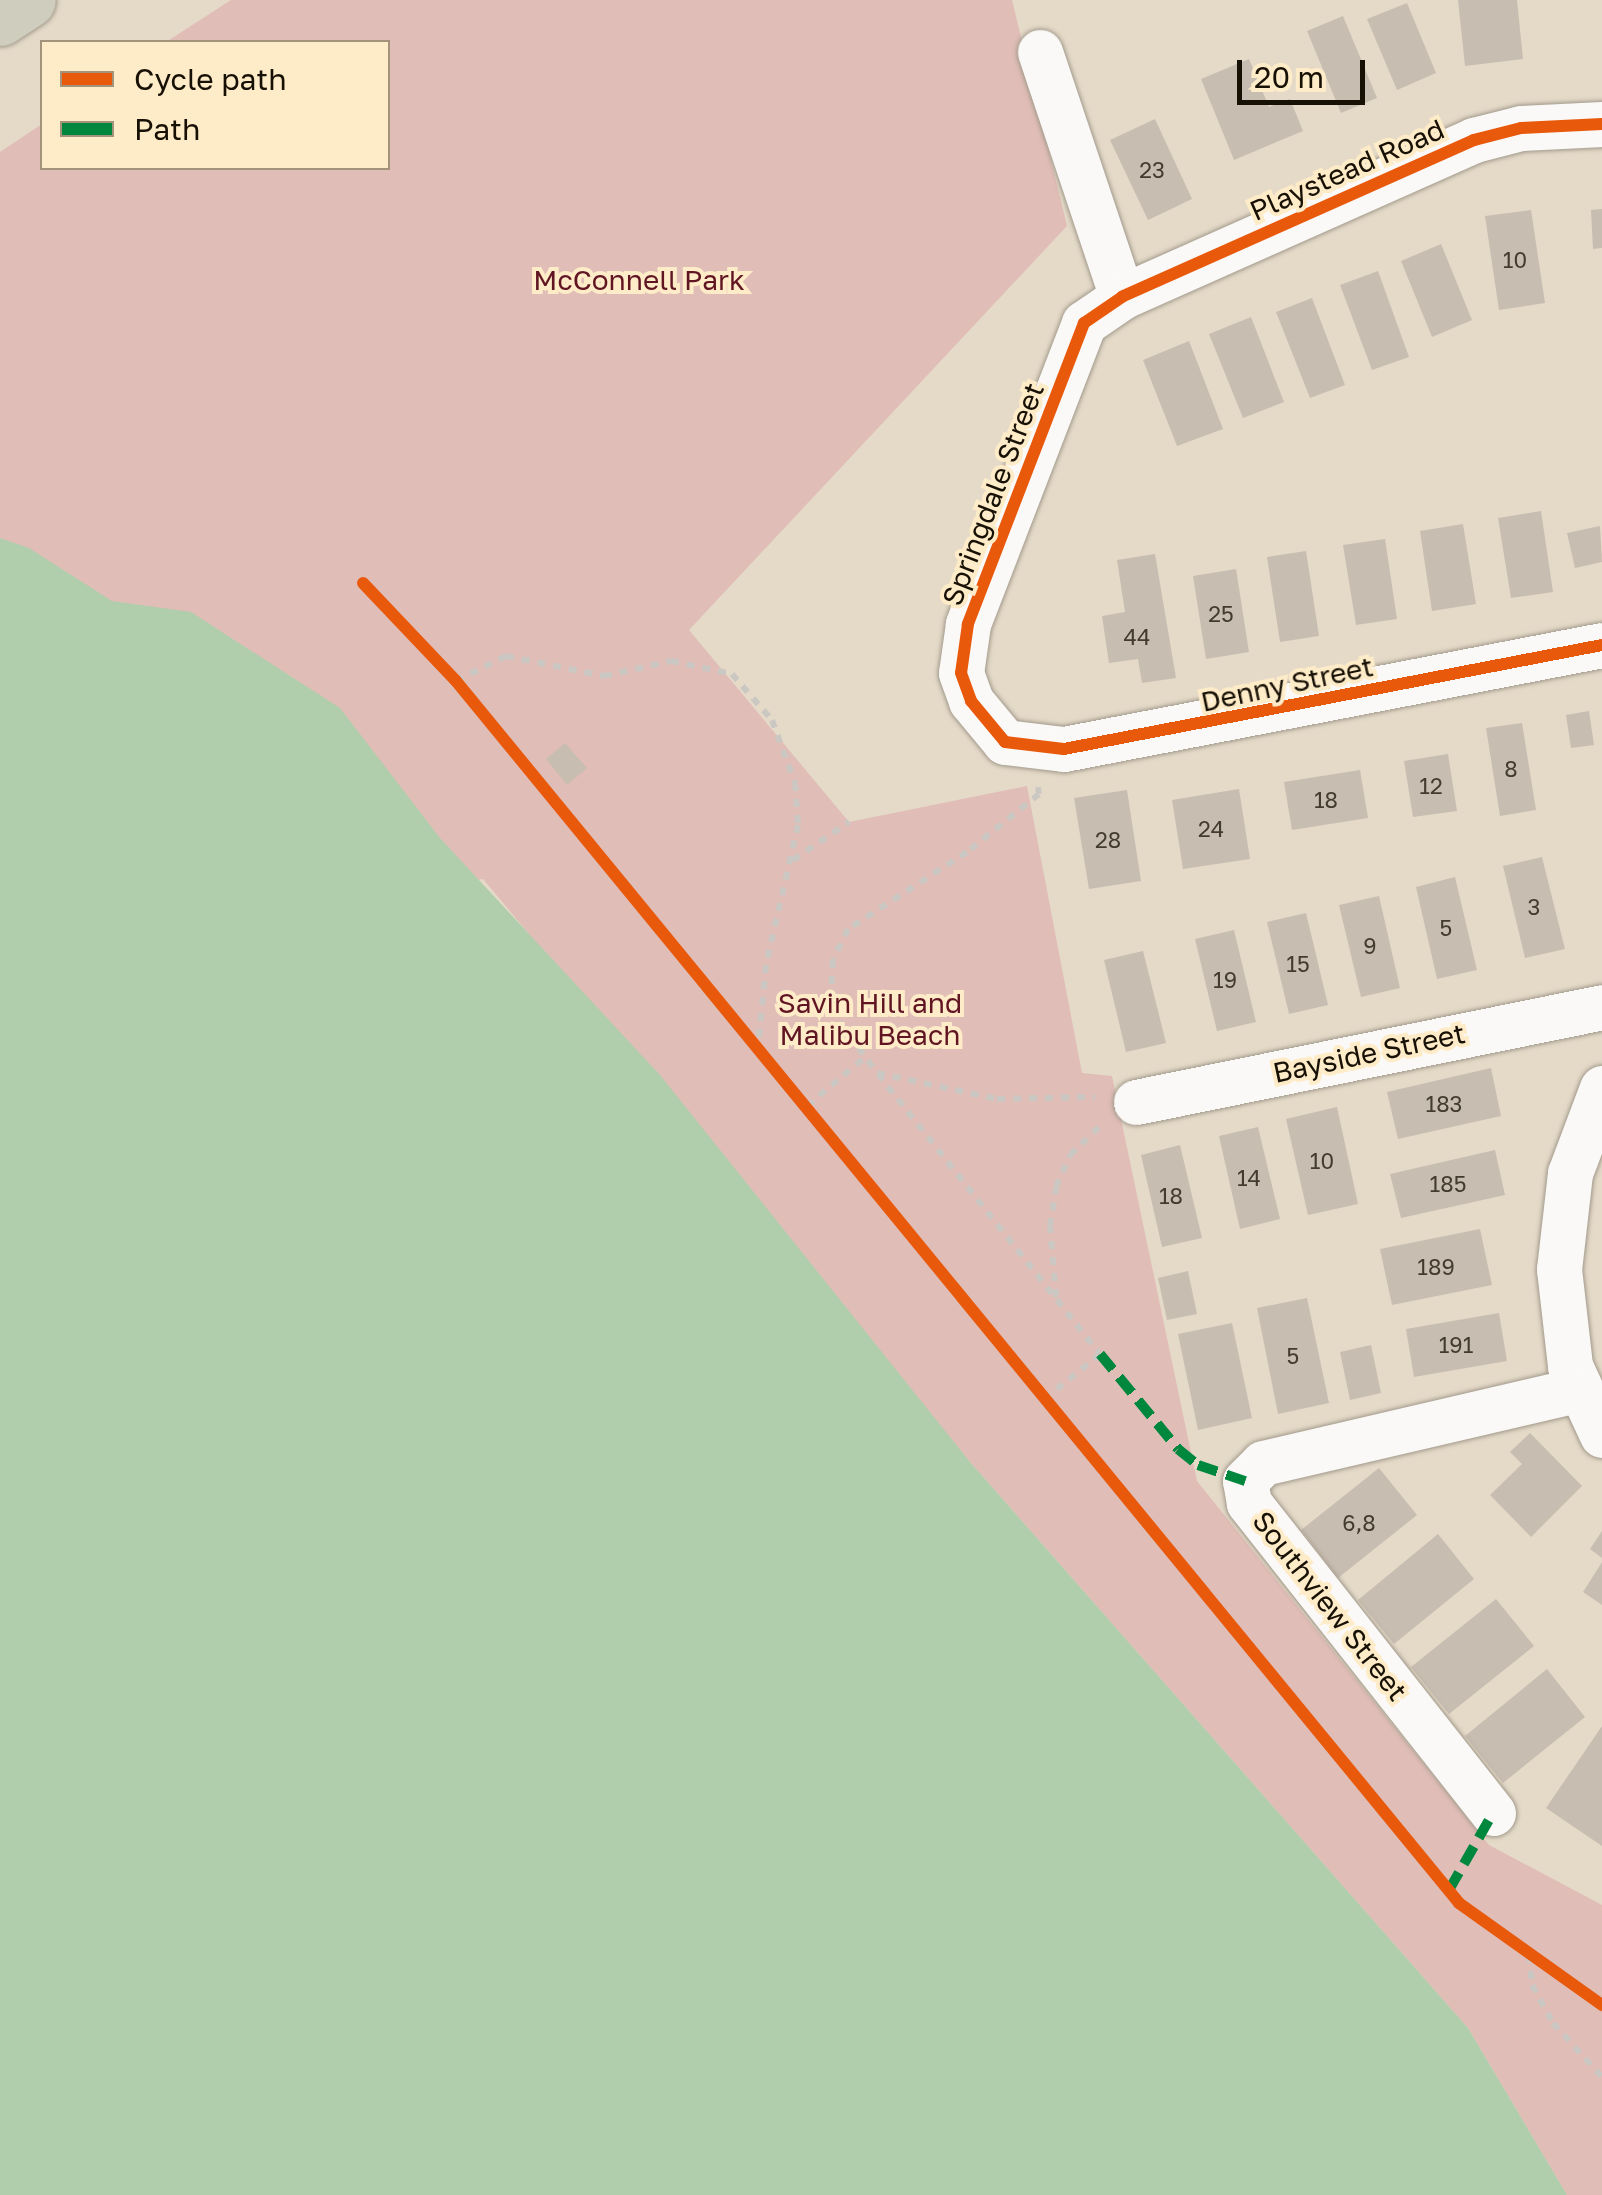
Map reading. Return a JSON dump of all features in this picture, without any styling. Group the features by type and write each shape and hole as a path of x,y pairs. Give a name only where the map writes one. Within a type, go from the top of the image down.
{"highway":[{"path":"0,18 28,0"}],"street":[{"path":"1040,52 1122,298"},
{"name":"Playstead Road","path":"1122,298 1474,140 1521,128 1602,124"},
{"name":"Springdale Street","path":"1032,748 1004,742 970,702 961,673 968,624 1084,323 1122,298"},
{"name":"Denny Street","path":"1032,748 1193,729 1602,645"},
{"name":"Bayside Street","path":"1136,1102 1602,1008"},
{"path":"1602,1088 1570,1172 1561,1235 1560,1308 1578,1390 1602,1435"},
{"name":"Southview Street","path":"1493,1813 1249,1503 1245,1481 1264,1463 1578,1390"}],"path":[{"path":"456,681 506,656 604,676 671,661 732,674 787,750 798,825 766,966 758,1046"},
{"path":"445,668 469,696"},
{"path":"1032,748 1039,794 951,863 861,918 840,940 828,988 830,1009 864,1058 1100,1354 1047,1396"},
{"path":"793,860 850,822"},
{"path":"747,1032 771,1061"},
{"path":"808,1106 864,1058"},
{"path":"877,1072 997,1099 1079,1096 1136,1102"},
{"path":"795,1091 820,1121"},
{"path":"1056,1296 1050,1226 1056,1187 1070,1155 1093,1130 1136,1102"},
{"path":"1034,1381 1059,1412"},
{"path":"1512,1944 1543,1965"},
{"path":"1529,1955 1532,1985 1553,2023 1602,2077"}],"green space":[{"path":"231,0 1012,0 1067,226 689,630 849,822 1027,786 1082,1073 1112,1076 1197,1481 1489,1845 1602,1905 1602,2195 1567,2195 1468,2028 970,1462 483,879 0,968 0,152 40,125 40,170 390,170 390,40 169,40"}],"shaded area":[{"path":"0,538 29,548 112,601 191,612 340,708 440,838 660,1075 970,1462 1468,2028 1567,2195 0,2195"}],"building":[{"path":"1458,0 1517,0 1523,59 1465,66"},
{"path":"1407,3 1436,73 1397,90 1367,19"},
{"path":"1343,16 1377,98 1341,113 1307,31"},
{"path":"1249,59 1269,107 1290,99 1303,131 1234,160 1201,79"},
{"path":"1155,119 1192,199 1148,220 1110,140"},
{"path":"1602,209 1602,248 1593,249 1591,210"},
{"path":"1531,210 1545,303 1499,310 1485,216"},
{"path":"1441,244 1472,320 1432,337 1401,261"},
{"path":"1378,271 1409,357 1372,370 1340,285"},
{"path":"1312,298 1345,385 1310,398 1276,312"},
{"path":"1251,317 1284,402 1243,418 1209,334"},
{"path":"1189,341 1223,429 1177,446 1143,360"},
{"path":"1541,511 1553,592 1511,598 1498,518"},
{"path":"1463,524 1476,604 1432,611 1420,531"},
{"path":"1600,526 1602,562 1575,568 1567,533"},
{"path":"1385,539 1397,619 1356,625 1343,545"},
{"path":"1306,551 1319,636 1280,642 1267,557"},
{"path":"1155,554 1176,678 1142,683 1138,659 1109,663 1102,616 1125,612 1117,560"},
{"path":"1236,569 1249,652 1206,659 1193,576"},
{"path":"1589,711 1594,745 1571,748 1566,715"},
{"path":"1522,723 1536,810 1500,816 1486,728"},
{"path":"565,743 587,768 567,785 546,759"},
{"path":"1448,754 1457,811 1413,817 1404,761"},
{"path":"1360,770 1368,818 1292,830 1284,782"},
{"path":"1239,789 1250,859 1183,869 1172,800"},
{"path":"1127,790 1141,881 1089,889 1074,798"},
{"path":"1542,857 1565,949 1525,958 1503,866"},
{"path":"1455,877 1477,970 1437,979 1416,887"},
{"path":"1379,896 1400,988 1361,997 1339,905"},
{"path":"1306,913 1328,1005 1289,1014 1267,922"},
{"path":"1234,930 1256,1022 1217,1031 1195,939"},
{"path":"1143,951 1166,1043 1126,1052 1104,960"},
{"path":"1491,1068 1501,1116 1398,1139 1387,1092"},
{"path":"1337,1107 1358,1204 1308,1215 1286,1119"},
{"path":"1258,1127 1280,1219 1240,1229 1219,1136"},
{"path":"1180,1145 1202,1238 1162,1247 1141,1155"},
{"path":"1495,1150 1505,1195 1401,1218 1390,1174"},
{"path":"1480,1229 1492,1285 1392,1305 1380,1249"},
{"path":"1188,1271 1197,1314 1167,1320 1158,1278"},
{"path":"1307,1298 1329,1403 1278,1414 1257,1308"},
{"path":"1499,1313 1507,1361 1414,1377 1406,1329"},
{"path":"1232,1323 1252,1418 1198,1430 1178,1334"},
{"path":"1371,1345 1381,1393 1350,1400 1340,1352"},
{"path":"1530,1433 1582,1486 1531,1537 1490,1495 1522,1464 1510,1452"},
{"path":"1379,1468 1417,1515 1338,1578 1301,1530"},
{"path":"1602,1531 1602,1558 1590,1549"},
{"path":"1438,1534 1474,1579 1394,1644 1358,1600"},
{"path":"1602,1562 1602,1605 1583,1592"},
{"path":"1496,1599 1534,1646 1449,1714 1411,1667"},
{"path":"1547,1669 1585,1717 1503,1783 1465,1736"},
{"path":"1602,1726 1602,1846 1546,1808"}],"marked path":[{"path":"1100,1354 1178,1449 1198,1465 1245,1481"},
{"path":"1449,1890 1493,1813"}],"cycle path":[{"path":"1602,124 1521,128 1474,140 1122,297 1084,323 968,624 961,673 971,701 1005,742 1064,749 1602,645"},
{"path":"363,583 456,681 1459,1903 1602,2005"}],"park label":[{"name":"McConnell Park","path":"639,280"},
{"name":"Savin Hill and Malibu Beach","path":"870,1019"}]}
